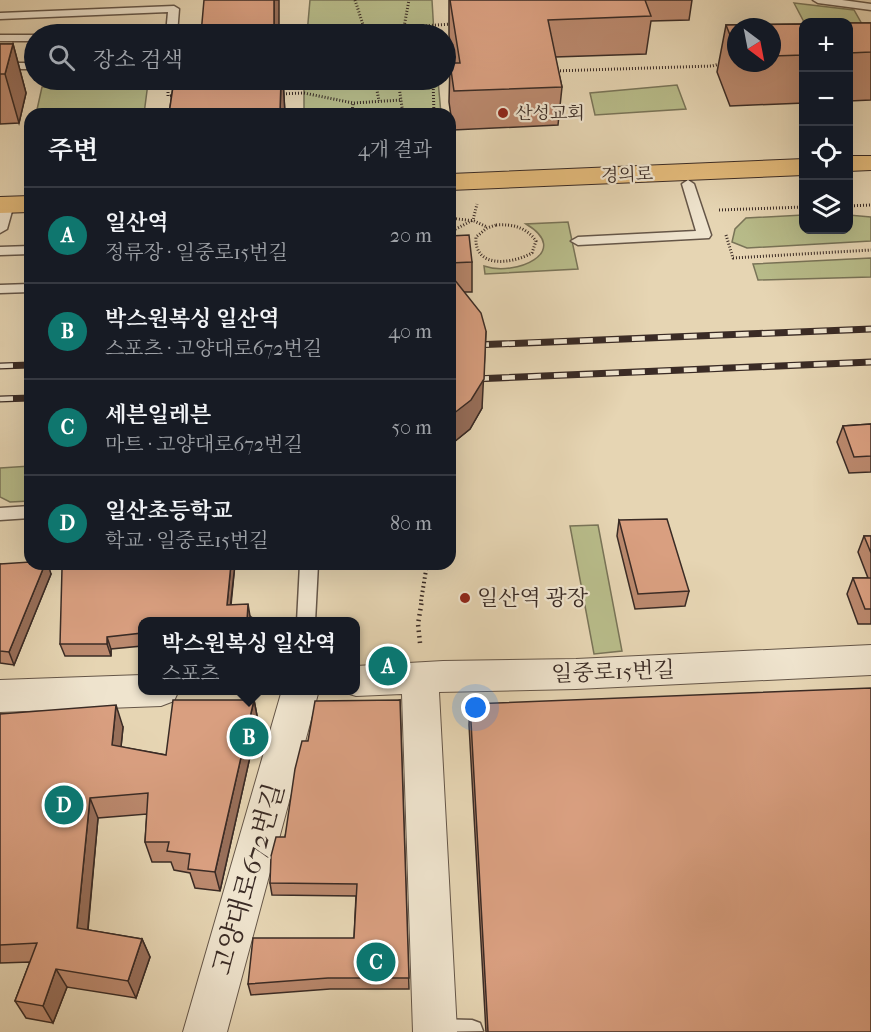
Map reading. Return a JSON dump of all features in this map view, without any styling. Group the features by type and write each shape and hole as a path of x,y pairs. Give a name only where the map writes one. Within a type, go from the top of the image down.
{"main road":[{"path":"853,164 871,163"},
{"name":"경의로","path":"456,182 799,167"},
{"path":"853,177 871,176"},
{"name":"경의로","path":"456,190 799,179"}],"street":[{"name":"일중로15번길","path":"360,680 420,661 576,674 871,660"},
{"path":"420,661 439,1031"},
{"path":"0,696 138,691"},
{"name":"고양대로672번길","path":"205,1032 300,695"}],"lane":[{"path":"818,0 867,7 871,20"},
{"path":"0,16 174,9 173,24"},
{"path":"0,38 24,38"},
{"path":"0,66 24,66"},
{"path":"578,241 704,235 688,184"},
{"path":"0,229 14,201"},
{"path":"0,251 24,250"},
{"path":"0,289 24,288"},
{"path":"0,513 24,512"},
{"path":"306,617 309,570"}],"path":[{"path":"355,0 363,24"},
{"path":"405,24 409,0"},
{"path":"548,71 712,66 727,62"},
{"path":"168,90 168,96 179,95"},
{"path":"377,90 379,101"},
{"path":"400,90 403,108"},
{"path":"433,90 434,108"},
{"path":"270,94 304,93 353,103 402,100"},
{"path":"353,103 353,108"},
{"path":"456,230 474,222 477,215 477,200"},
{"path":"717,202 722,219"},
{"path":"853,206 871,205"},
{"path":"719,210 799,207"},
{"path":"456,219 474,222 487,228 507,225 526,230 536,241 536,247 532,253 517,261 488,259 480,255 474,243 476,237 487,228"},
{"path":"724,229 733,258 871,250"},
{"path":"420,661 418,624 426,570"}],"green space":[{"path":"310,0 432,0 433,24 308,24"},
{"path":"794,3 854,10 871,40 853,48 853,18 802,18"},
{"path":"677,85 686,109 595,115 590,93"},
{"path":"41,90 147,90 145,108 37,108"},
{"path":"304,90 439,90 440,108 304,108"},
{"path":"799,215 799,234 853,234 853,215 871,217 871,241 747,248 732,242 735,229 746,218"},
{"path":"568,222 578,269 485,274 484,266 497,269 523,265 534,260 542,252 544,244 539,234 526,224"},
{"path":"871,258 871,277 758,280 753,264"},
{"path":"24,466 24,501 10,502 0,497 0,468"},
{"path":"598,525 622,651 594,654 570,526"}],"building":[{"path":"204,0 274,0 274,24 202,24"},
{"path":"450,0 645,0 651,16 548,20 562,87 454,91 456,90 456,63 460,63 456,24 454,24"},
{"path":"853,23 871,23 871,52 853,53"},
{"path":"781,24 799,24 799,55 781,56"},
{"path":"0,44 13,44 5,74 0,74"},
{"path":"173,90 281,90 280,108 170,108"},
{"path":"469,235 472,262 456,263 456,236"},
{"path":"456,282 481,313 486,331 484,379 471,400 456,412"},
{"path":"871,424 871,456 854,457 843,426"},
{"path":"667,519 689,591 638,594 619,520"},
{"path":"864,536 871,536 871,553"},
{"path":"24,562 24,570 43,570 9,652 0,651 0,564"},
{"path":"62,570 230,570 227,605 248,604 247,617 138,617 138,633 107,637 107,644 60,644"},
{"path":"853,578 871,578 871,609 865,609"},
{"path":"871,688 871,1032 488,1032 470,704"},
{"path":"173,700 254,700 215,872 188,869 190,854 167,851 169,842 145,842 148,793 90,798 77,928 142,939 128,981 56,969 43,1006 15,1001 37,943 0,945 0,714 116,705 112,745 166,755"},
{"path":"400,700 409,978 328,978 248,984 253,938 354,938 357,884 270,883 271,856 276,837 285,837 295,769 302,741 308,741 315,701"}],"railway":[{"path":"456,346 871,329"},
{"path":"456,380 871,362"},
{"path":"0,366 24,365"},
{"path":"0,399 24,398"}],"place":[{"name":"산성교회","path":"503,113"},
{"name":"일산역 광장","path":"465,598"},
{"name":"일산역","path":"388,666"},
{"name":"박스원복싱 일산역","path":"249,737"},
{"name":"일산초등학교","path":"64,805"},
{"name":"세븐일레븐","path":"376,962"}]}
